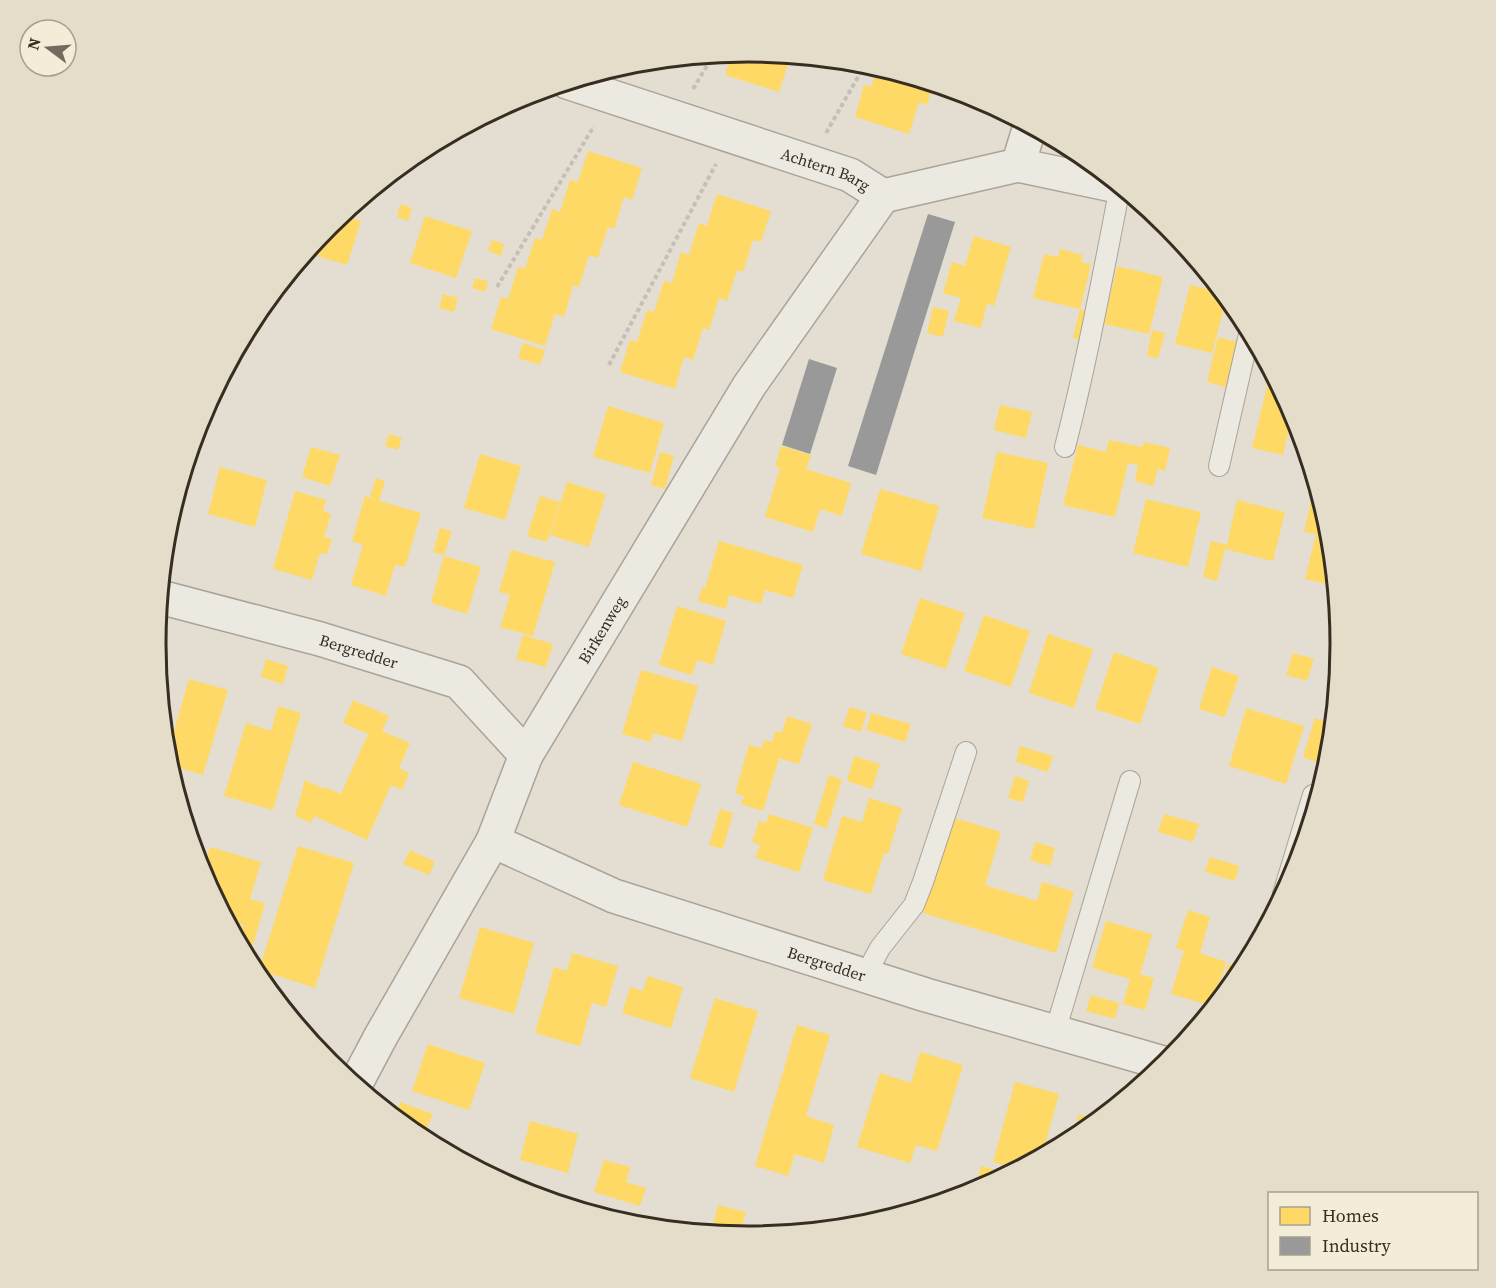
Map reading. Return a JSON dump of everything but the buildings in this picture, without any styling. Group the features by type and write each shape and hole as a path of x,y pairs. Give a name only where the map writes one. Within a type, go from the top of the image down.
{"street":[{"name":"Achtern Barg","path":"580,86 850,175 883,196 1018,165 1105,184"},
{"path":"1018,165 1028,134"},
{"name":"Birkenweg","path":"360,1078 381,1036 493,841 526,756 749,386 883,196"},
{"name":"Bergredder","path":"168,599 320,639 459,682 526,756"},
{"name":"Bergredder","path":"493,841 614,896 865,976 1155,1061"}],"lane":[{"path":"1065,447 1087,354 1119,195"},
{"path":"1219,466 1247,344"},
{"path":"865,976 880,948 914,905 966,752"},
{"path":"1055,1032 1130,782"}],"path":[{"path":"810,162 860,73"},
{"path":"497,287 611,97"},
{"path":"609,365 731,136"}]}
